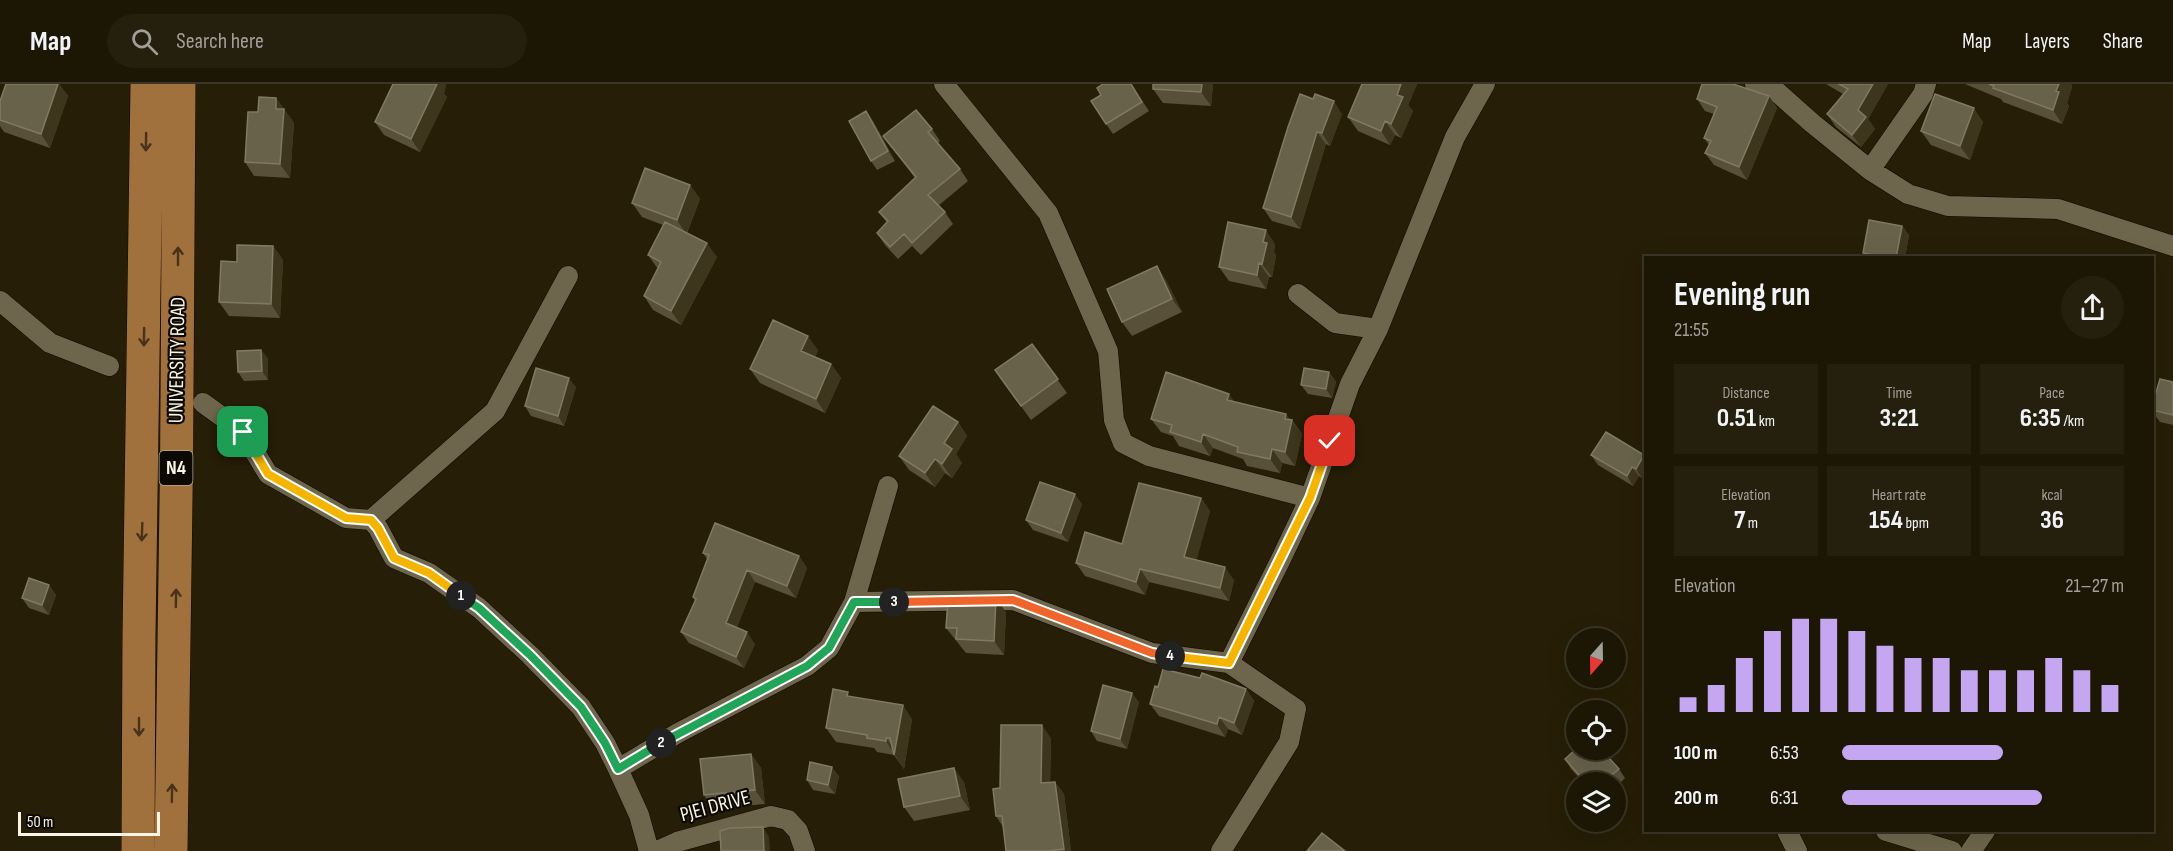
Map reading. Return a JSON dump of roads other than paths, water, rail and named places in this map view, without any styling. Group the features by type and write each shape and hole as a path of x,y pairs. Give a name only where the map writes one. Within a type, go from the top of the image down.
{"highway":[{"name":"UNIVERSITY ROAD","path":"138,851 147,84"},
{"name":"UNIVERSITY ROAD","path":"171,851 177,563 179,84"}],"street":[{"path":"944,84 1048,213 1108,351 1113,420 1124,443 1149,456 1310,498"},
{"path":"1229,663 1310,498 1350,384 1378,329 1455,136 1485,84"},
{"path":"1755,84 1776,91 1870,170 1908,194 1948,206 2058,209 2173,246"},
{"path":"1870,170 1923,94 1926,84"},
{"path":"371,520 495,411 568,276"},
{"path":"1298,294 1335,323 1378,329"},
{"path":"0,301 50,343 109,366"},
{"path":"203,403 243,432 268,474 346,518 371,520 378,528 394,558 429,573 479,608 581,707 605,743 618,769 639,815 649,851"},
{"path":"618,769 678,733 807,666 829,648 854,602 888,486"},
{"path":"854,602 1013,600 1152,653 1229,663 1296,709 1289,742 1222,851"},
{"name":"PJEI DRIVE","path":"657,851 677,842 771,816 788,820 798,831 805,851"},
{"path":"1787,832 1797,851"},
{"path":"1889,832 1952,851"},
{"path":"1971,851 1984,832"}]}
